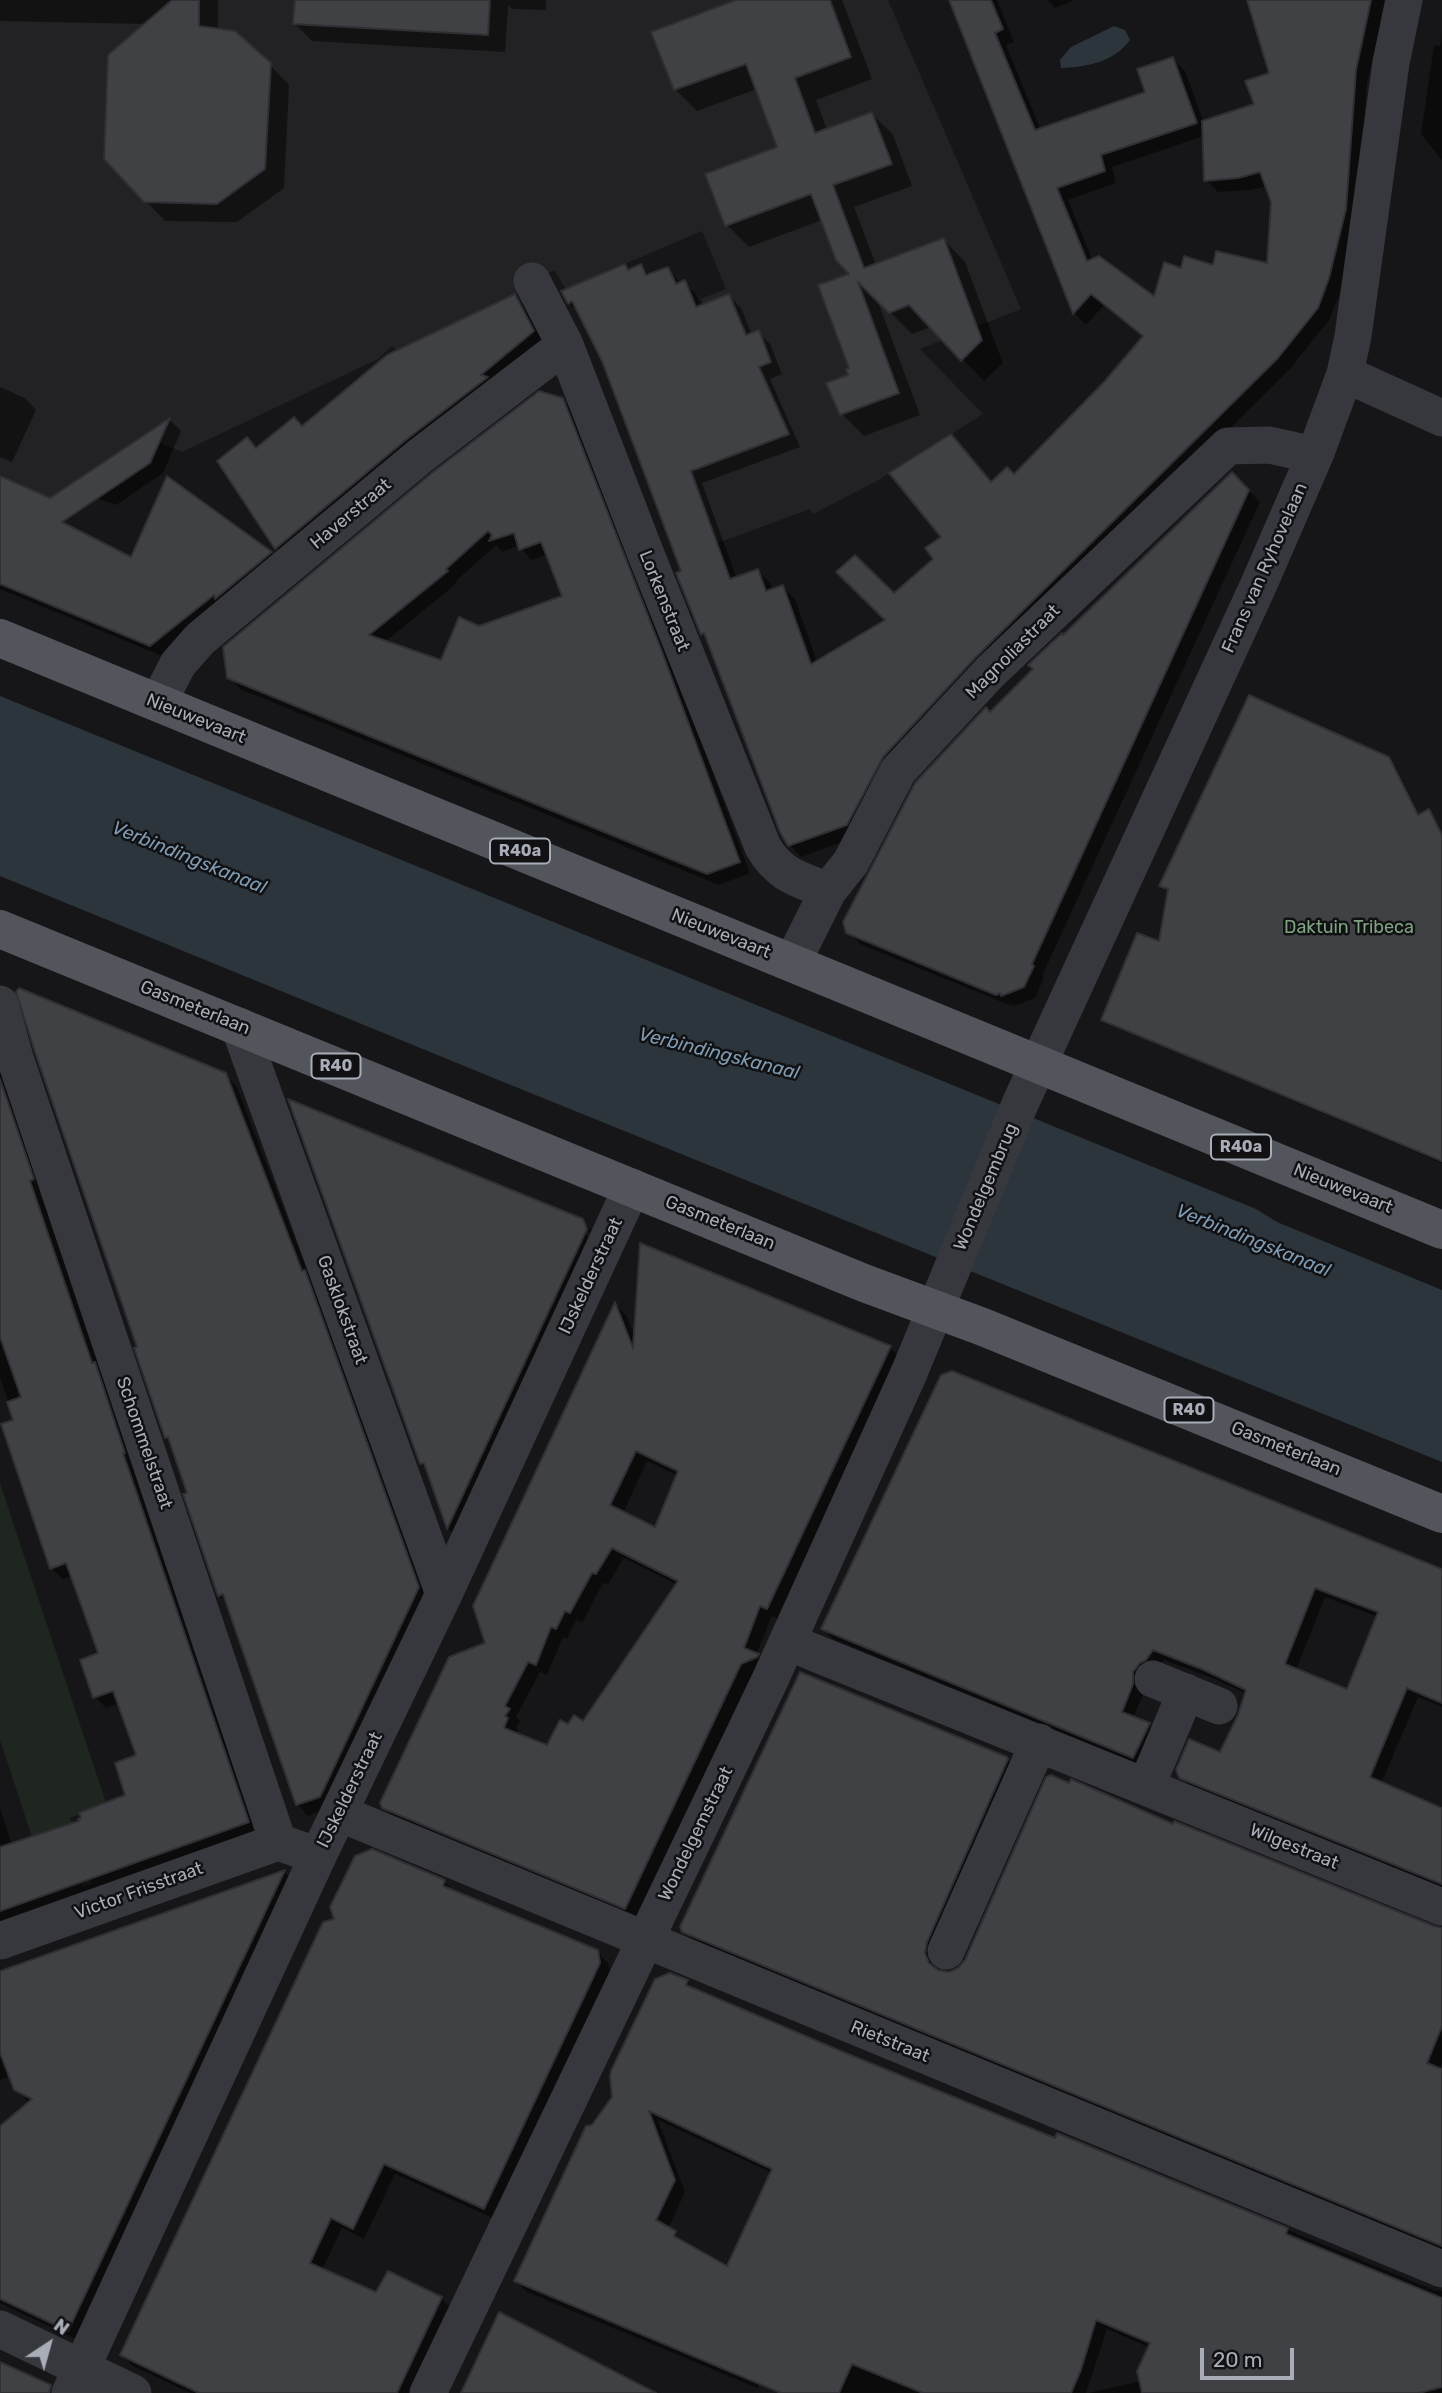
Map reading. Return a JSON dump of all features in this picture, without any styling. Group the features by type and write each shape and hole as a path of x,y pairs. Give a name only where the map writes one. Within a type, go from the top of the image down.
{"main road":[{"name":"Nieuwevaart","path":"0,638 1442,1230"},
{"name":"Gasmeterlaan","path":"0,929 1442,1514"}],"street":[{"name":"Frans van Ryhovelaan","path":"1020,1104 1259,584 1315,455 1345,373 1358,310 1391,63 1405,0"},
{"name":"Lorkenstraat","path":"532,281 565,345 763,847 772,863 786,873 828,891"},
{"name":"Haverstraat","path":"158,703 178,664 200,639 420,456 565,345"},
{"path":"1345,373 1442,418"},
{"name":"Magnoliastraat","path":"792,963 828,891 850,862 898,771 990,672 1227,446 1269,445 1315,455"},
{"name":"Schommelstraat","path":"0,1004 8,1060 278,1842"},
{"name":"Gasklokstraat","path":"239,1026 444,1594"},
{"name":"Wondelgembrug","path":"951,1270 1020,1104"},
{"name":"IJskelderstraat","path":"76,2381 318,1856 444,1594 632,1187"},
{"name":"Wondelgemstraat","path":"428,2393 788,1642 909,1373 951,1270"},
{"name":"Wilgestraat","path":"788,1642 1442,1907"},
{"path":"1146,1787 1169,1686 1219,1706"},
{"path":"946,1951 1039,1742"},
{"name":"Rietstraat","path":"339,1813 1442,2269"},
{"path":"278,1842 318,1856"},
{"name":"Victor Frisstraat","path":"0,1941 278,1842"},
{"path":"0,2329 76,2381 133,2393"}],"shaded area":[{"path":"0,0 888,0 1021,309 920,349 983,414 877,481 813,514 810,509 677,558 708,320 701,299 726,289 702,231 566,289 554,270 516,293 396,350 392,346 378,359 182,452 144,436 51,498 0,477"},
{"path":"0,1483 106,1803 70,1818 92,1883 83,1887 62,1829 32,1837 0,1740"}],"water":[{"path":"1114,26 1125,30 1130,40 1116,54 1090,65 1061,68 1060,60 1071,47"},
{"name":"Verbindingskanaal","path":"0,696 1256,1209 1277,1222 1442,1290 1442,1462 0,876"}],"building":[{"path":"172,0 199,0 199,26 235,31 271,63 265,169 217,204 144,202 104,159 108,55"},
{"path":"295,0 490,0 488,35 293,24"},
{"path":"736,0 830,0 851,57 795,78 815,133 872,112 892,164 833,185 864,268 944,238 982,340 961,361 909,305 889,313 858,282 899,393 840,415 826,383 848,375 846,369 849,368 818,285 849,274 836,260 811,194 725,226 705,174 777,147 746,64 674,90 651,32"},
{"path":"949,0 991,0 1003,29 995,33 1035,130 1145,92 1137,69 1173,57 1197,123 1101,155 1105,171 1057,188 1087,261 1099,256 1154,296 1164,262 1181,268 1184,256 1213,265 1216,251 1267,263 1271,202 1260,172 1238,178 1204,181 1202,121 1254,104 1245,81 1269,73 1247,0 1371,0 1356,70 1346,209 1329,278 1318,308 1278,358 975,658 883,757 847,825 788,846 780,832 704,633 701,635 676,573 681,571 602,361 572,301 568,304 561,291 625,264 628,270 641,264 646,275 668,267 676,284 685,280 696,307 729,294 746,335 759,330 771,362 759,367 789,434 691,471 730,579 758,569 766,591 783,585 811,664 885,620 836,572 855,555 894,593 933,559 925,548 941,537 889,473 951,434 991,482 1007,467 1014,474 1105,381 1143,336 1091,294 1073,314"},
{"path":"515,294 534,331 481,375 488,377 407,439 275,549 217,461 247,437 256,448 294,417 302,426 387,355"},
{"path":"539,391 563,398 661,649 740,862 707,874 227,678 223,647 433,472","holes":["488,531 492,535 489,541 514,533 519,550 541,542 562,596 479,626 459,617 441,660 369,635 448,571 446,569"]},
{"path":"170,418 150,463 62,522 131,557 167,476 272,552 215,599 214,595 150,646 0,584 0,476 50,498"},
{"path":"1232,472 1249,490 1032,964 1034,966 1024,987 1001,996 1000,993 996,995 846,933 843,922 915,783 986,707 990,712 1033,669 1028,665 1062,633 1063,635"},
{"path":"1249,695 1389,757 1418,815 1429,809 1442,835 1442,1161 1101,1020 1137,933 1159,941 1168,889 1159,886"},
{"path":"19,988 226,1073 302,1271 305,1270 419,1587 320,1797 296,1805 223,1594 218,1596 183,1494 187,1493 168,1437 165,1438 134,1348 137,1347 35,1052 16,992"},
{"path":"0,1079 34,1179 30,1181 92,1363 95,1362 123,1453 249,1822 0,1911 0,1847 79,1821 79,1813 125,1795 115,1763 136,1755 113,1691 93,1698 80,1660 98,1653 66,1563 50,1569 1,1424 13,1420 7,1402 21,1397 0,1337"},
{"path":"288,1099 583,1219 587,1229 447,1529 424,1463 420,1464"},
{"path":"640,1243 891,1346 767,1609 760,1606 744,1648 759,1654 741,1664 625,1909 382,1808 380,1803 449,1657 485,1643 473,1606 615,1302 633,1348","holes":["636,1451 678,1471 655,1527 610,1505","612,1548 678,1581 583,1721 574,1715 568,1724 560,1720 547,1745 504,1728 508,1718 505,1716 510,1709 505,1706 528,1662 536,1665 551,1627 556,1629 565,1611 570,1613 592,1573 596,1574"]},
{"path":"952,1371 1442,1569 1442,1703 1407,1688 1370,1777 1442,1808 1442,1884 1179,1778 1176,1770 1189,1739 1220,1752 1238,1715 1246,1690 1204,1670 1153,1650 1146,1660 1140,1663 1133,1672 1133,1684 1122,1712 1150,1723 1133,1758 821,1629 941,1375","holes":["1315,1588 1378,1612 1347,1689 1285,1664"]},
{"path":"800,1672 1008,1759 927,1942 925,1953 929,1963 938,1970 949,1972 958,1968 965,1960 1046,1777 1051,1775 1069,1783 1071,1779 1173,1824 1174,1821 1442,1928 1442,2026 1427,2063 1442,2069 1442,2246 682,1932 680,1927"},
{"path":"372,1849 445,1880 443,1886 598,1950 600,1963 484,2209 384,2164 353,2229 331,2218 310,2263 376,2292 388,2271 442,2297 397,2393 199,2393 120,2355 323,1922 334,1919 330,1907 355,1856"},
{"path":"285,1870 68,2331 0,2299 0,2126 32,2099 14,2090 0,2053 0,1971"},
{"path":"670,1973 688,1980 686,1985 843,2052 1055,2138 1057,2133 1288,2228 1286,2234 1442,2298 1442,2387 1419,2393 1142,2393 1137,2371 1150,2343 1096,2320 1071,2393 923,2393 852,2364 839,2393 781,2393 514,2281 586,2126 592,2125 612,2097 611,2071 655,1979","holes":["649,2111 772,2169 727,2266 674,2236 676,2231 656,2220 675,2180"]},
{"path":"499,2312 656,2393 461,2393"},
{"path":"0,2362 51,2385 49,2393 0,2393"}],"park label":[{"name":"Daktuin Tribeca","path":"1349,928"}]}
